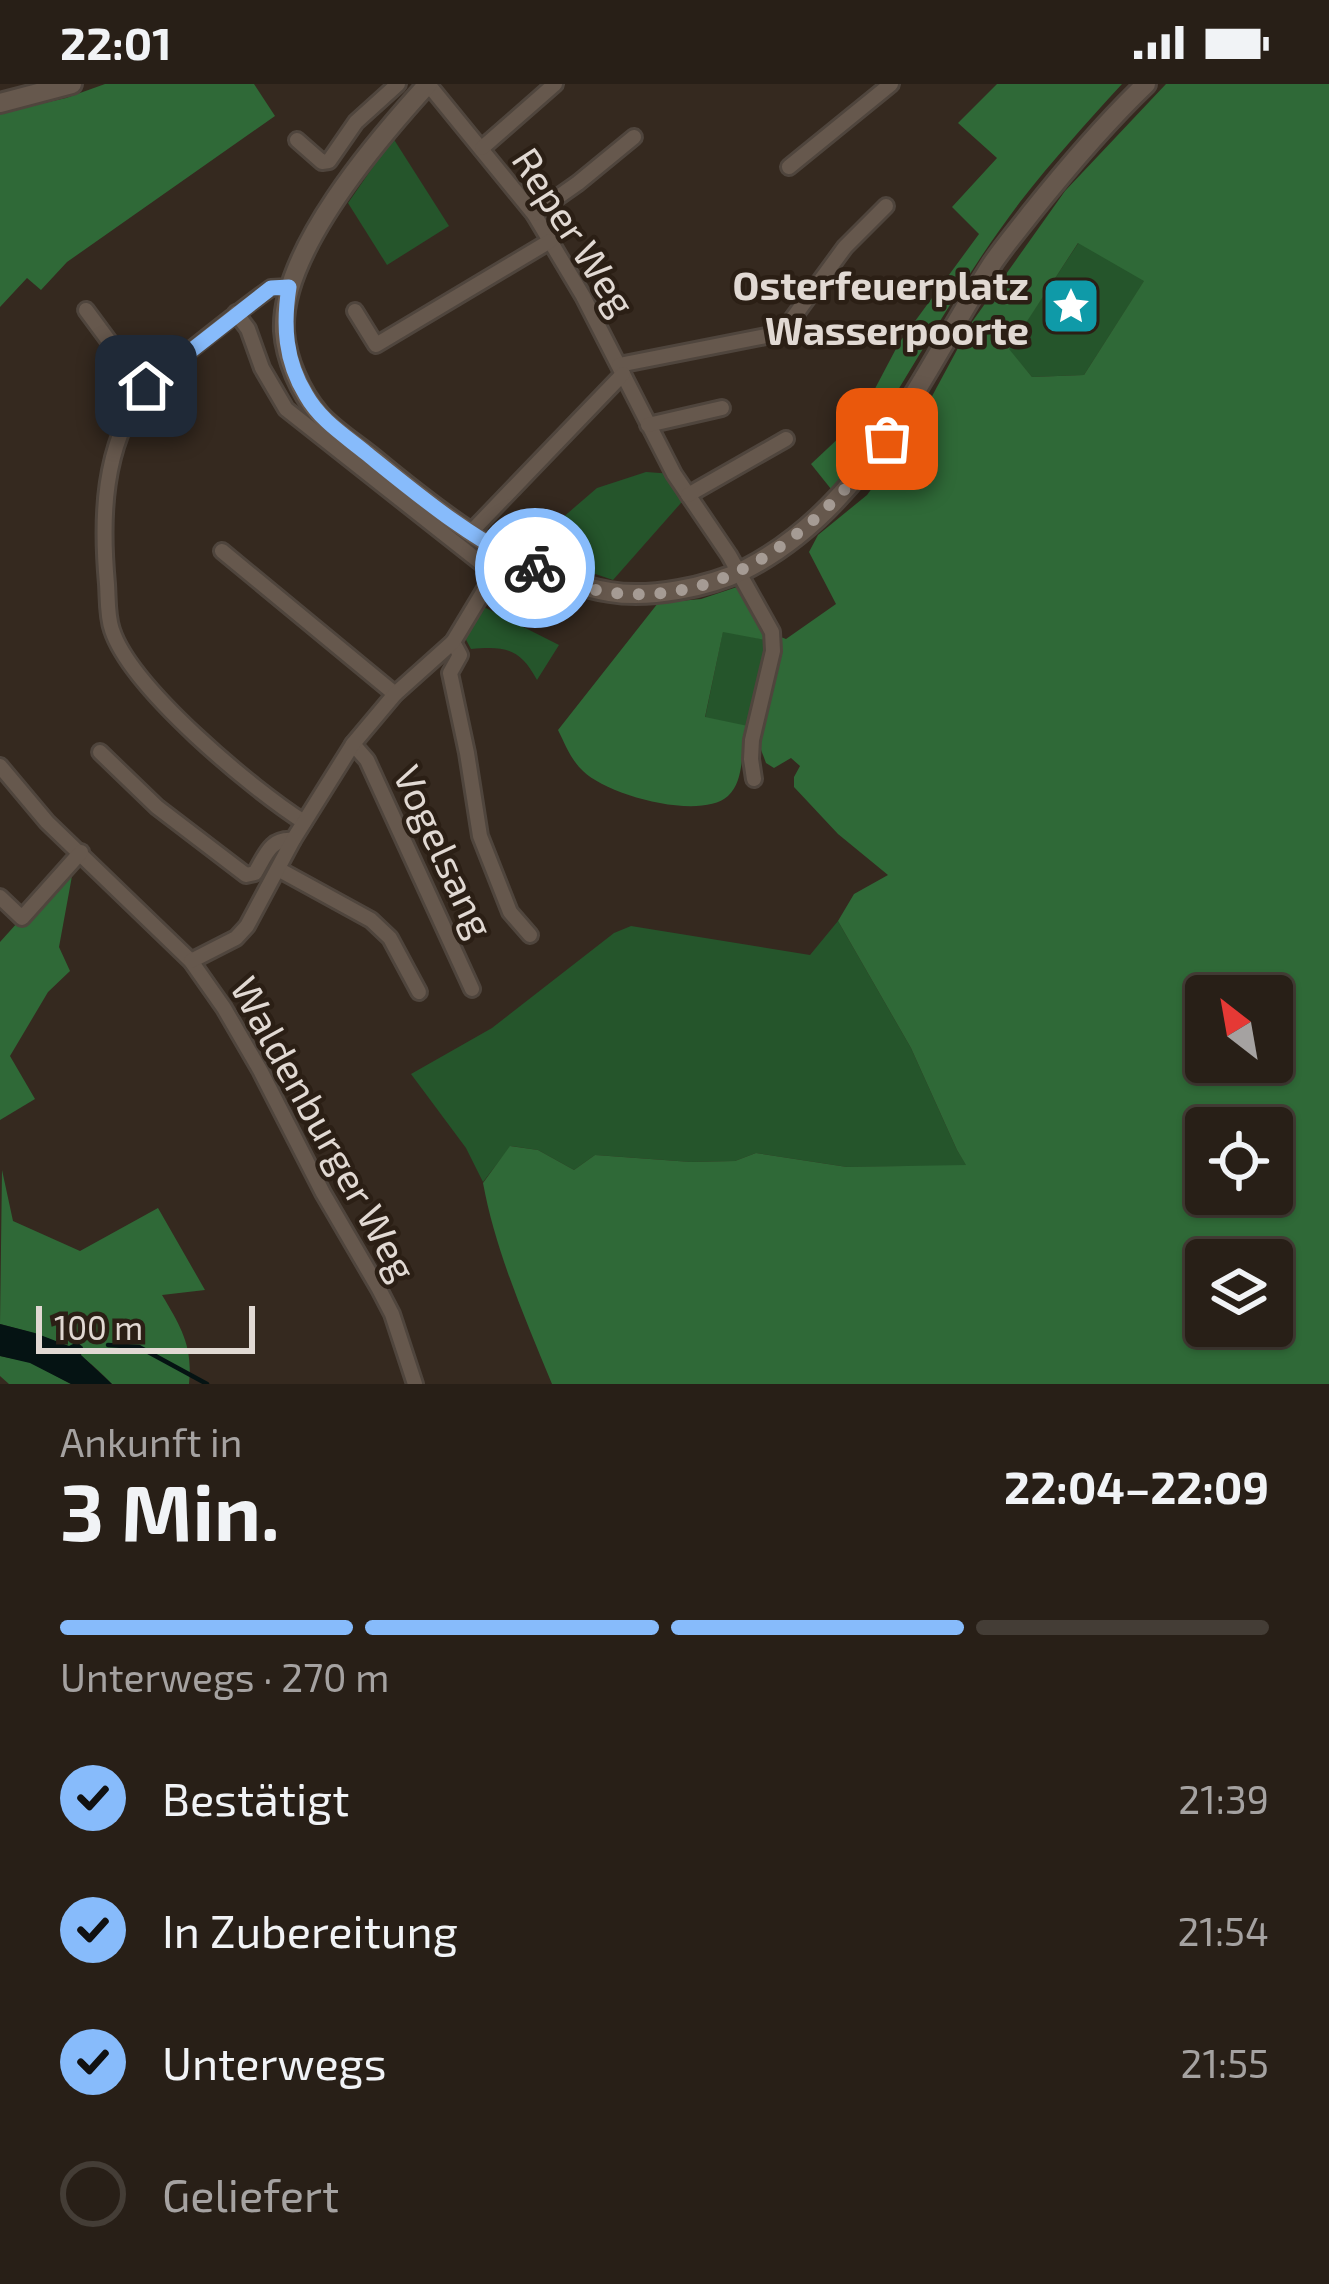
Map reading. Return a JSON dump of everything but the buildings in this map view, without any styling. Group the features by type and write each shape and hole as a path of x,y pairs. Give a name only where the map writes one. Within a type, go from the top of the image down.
{"main road":[{"path":"8,96 72,84"},
{"path":"428,84 345,187 289,287 284,333 294,371 321,416 471,532 508,557 560,579 614,593 667,592 739,572 810,525 852,484 887,439 994,260 1146,84"}],"street":[{"path":"298,140 322,162 329,161 356,122 398,84"},
{"name":"Reper Weg","path":"428,84 534,214 648,425 772,632 773,651 752,740 754,779"},
{"path":"482,148 555,84"},
{"path":"789,166 891,84"},
{"path":"534,214 634,137"},
{"path":"471,532 621,369 771,335 790,322 845,247 886,206"},
{"path":"355,310 376,345 550,241"},
{"path":"289,287 271,288 146,386 119,432 108,470 104,520 111,629 128,658 179,719 270,800 304,822"},
{"path":"86,310 146,386"},
{"path":"191,962 236,938 247,926 353,744 395,694 452,642 491,579 490,572 286,409 262,368 248,329 236,314"},
{"path":"648,425 722,408"},
{"path":"688,494 785,439"},
{"path":"222,551 395,694"},
{"name":"Vogelsang","path":"452,642 460,656 451,673 480,836 510,912 530,935"},
{"name":"Vogelsang","path":"353,744 367,760 472,988"},
{"path":"100,752 157,807 246,875 255,872 271,845 280,839 293,840"},
{"name":"Waldenburger Weg","path":"0,766 47,822 191,962 224,1008 380,1289 415,1384"},
{"path":"0,897 22,918 81,852"},
{"path":"278,869 371,920 390,938 419,992"}],"green space":[{"path":"105,84 254,84 275,116 67,262 41,290 27,278 0,307 0,113"},
{"path":"997,84 1122,84 997,234 851,465 831,489 811,464 859,419 899,343 979,234 952,207 997,158 958,123"},
{"path":"1166,84 1329,84 1329,1384 552,1384 503,1260 483,1183 510,1146 538,1150 574,1170 595,1155 691,1162 735,1161 756,1153 847,1167 966,1165 911,1048 838,921 854,894 888,875 838,834 794,787 800,766 791,758 774,768 766,763 760,747 743,752 732,792 715,803 654,802 612,789 583,771 558,730 658,603 701,599 740,586 762,630 786,639 836,604 809,552 818,535 867,495 910,437 972,322 1065,191","holes":["1078,243 1144,281 1084,375 1032,377 1009,349","723,632 766,640 748,726 705,717"]},
{"path":"393,138 449,226 387,265 348,203"},
{"path":"1079,242 1145,280 1084,375 1032,377 1008,349"},
{"path":"646,472 674,474 688,495 613,580 525,550 597,488"},
{"path":"482,606 559,645 537,680 510,651 471,649 464,636"},
{"path":"723,631 766,640 748,727 705,718"},
{"path":"81,852 87,858 72,876 59,947 70,971 48,992 10,1056 35,1099 0,1120 0,942"},
{"path":"838,921 911,1048 967,1166 847,1167 756,1153 735,1161 691,1162 595,1155 574,1170 538,1150 511,1146 483,1182 466,1148 411,1074 492,1028 614,933 631,926 810,955"},
{"path":"2,1170 13,1221 80,1251 158,1208 205,1290 162,1295 184,1337 189,1384 112,1384 61,1344 0,1324"},
{"path":"0,1356 30,1362 71,1384 9,1384 0,1376"}],"shaded area":[{"path":"0,1324 69,1346 77,1342 83,1347 81,1355 112,1384 71,1384 30,1363 0,1356"}],"waterway":[{"path":"108,1345 139,1347 207,1384"}],"way so far":[{"path":"535,568 614,593 667,592 739,572 810,525 852,484 887,439"}],"place":[{"name":"Osterfeuerplatz Wasserpoorte","path":"1071,306"}],"route":[{"path":"146,386 271,288 289,287 284,333 294,371 321,416 471,532 508,557 535,568"}]}
